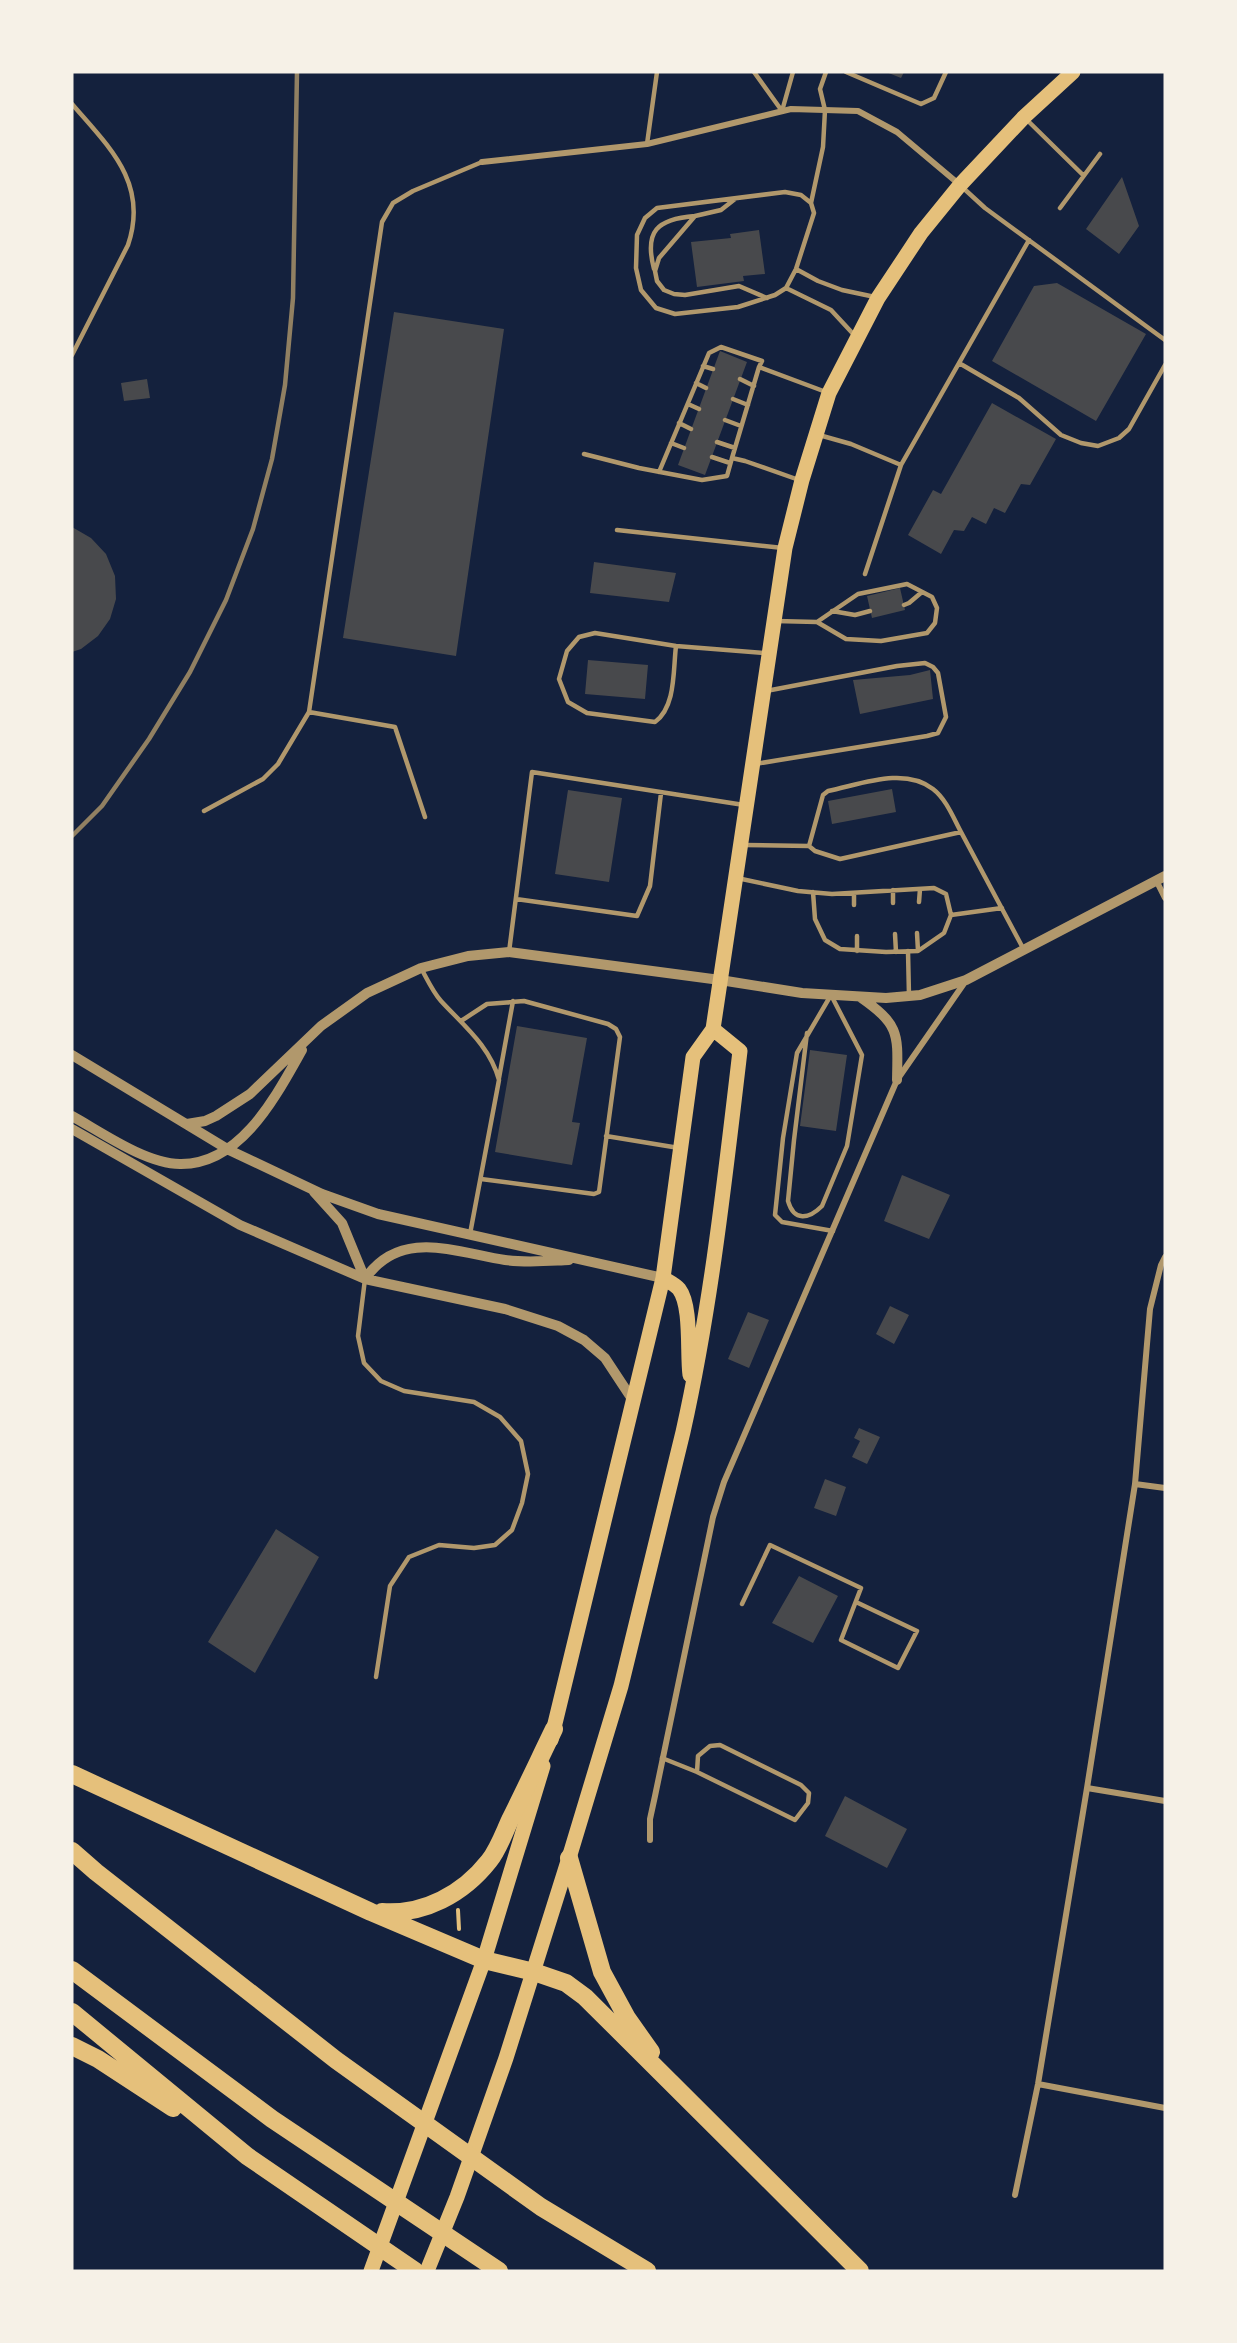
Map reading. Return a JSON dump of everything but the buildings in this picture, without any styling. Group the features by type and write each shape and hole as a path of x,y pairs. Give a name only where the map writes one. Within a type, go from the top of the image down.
{"highway":[{"path":"371,1912 398,1913 418,1910 465,1887 491,1860 554,1729"},
{"path":"72,1774 371,1912 484,1960 534,1972 566,1983 585,1997 675,2085 860,2271"},
{"path":"72,1851 336,2060 541,2207 648,2271"},
{"path":"569,1858 602,1972 627,2018 675,2085"},
{"path":"72,1970 272,2119 499,2271"},
{"path":"72,2012 247,2156"},
{"path":"72,2046 98,2059 247,2156 415,2271"}],"main road":[{"path":"371,2271 484,1960 554,1729 634,1402 663,1278 693,1057 713,1029 785,548 802,480 829,393 878,298 921,233 960,185 1024,117 1073,72"},
{"path":"427,2271 506,2058 621,1686 692,1393 719,1222 740,1052 713,1029"},
{"path":"663,1278 680,1289 688,1318 687,1354 692,1393"}],"street":[{"path":"482,162 647,144 782,111 858,111 897,132 960,185"},
{"path":"187,1124 205,1121 216,1116 250,1094 321,1026 367,993 422,968 468,956 509,952 802,993 886,998 920,995 966,980 1161,878 1165,898"},
{"path":"650,1840 650,1819 662,1758 716,1508 724,1482 897,1080 966,980"},
{"path":"860,997 880,1011 892,1025 898,1041 897,1080"},
{"path":"72,1116 151,1158 180,1164 203,1161 229,1150 244,1136 267,1105 308,1040"},
{"path":"72,1055 229,1150 311,1189 378,1214 663,1278"},
{"path":"72,1129 240,1225 365,1279 505,1309 558,1326 584,1340 604,1358 634,1402"},
{"path":"311,1189 342,1223 365,1279"},
{"path":"365,1279 373,1267 387,1258 418,1246 438,1247 506,1260 532,1262 581,1259"},
{"path":"1015,2195 1038,2084 1136,1484 1150,1309 1165,1257"},
{"path":"1136,1484 1165,1488"},
{"path":"1087,1788 1165,1801"},
{"path":"1038,2084 1165,2108"}],"lane":[{"path":"647,144 657,72"},
{"path":"753,72 782,111"},
{"path":"782,111 793,72"},
{"path":"811,203 801,195 785,192 657,208 645,218 637,235 636,268 641,290 656,308 675,314 738,307 767,298 786,288 796,269 814,213 811,203 824,147 825,110 820,89 826,72"},
{"path":"846,72 853,73 921,104 934,98 946,72"},
{"path":"72,104 112,151 124,172 134,209 134,225 128,245 72,355"},
{"path":"1024,117 1083,175"},
{"path":"1060,208 1100,154"},
{"path":"204,811 263,779 278,764 309,712 382,222 393,203 413,191 482,162"},
{"path":"960,185 985,208 1165,340"},
{"path":"738,198 721,210 667,220 653,234 650,253 657,281 664,290 674,294 685,295 740,286 767,298"},
{"path":"655,271 664,252 694,216"},
{"path":"865,574 901,465 1029,240"},
{"path":"796,269 842,290 878,298"},
{"path":"786,288 835,313 857,339"},
{"path":"584,454 659,472 702,480 727,476 762,362 722,347 709,353 659,472"},
{"path":"959,363 1019,399 1061,435 1081,443 1098,446 1119,438 1129,429 1165,365"},
{"path":"704,366 713,369"},
{"path":"759,367 829,393"},
{"path":"740,379 754,386"},
{"path":"696,383 706,388"},
{"path":"733,399 748,405"},
{"path":"688,404 699,409"},
{"path":"725,420 741,426"},
{"path":"679,423 691,429"},
{"path":"816,434 851,444 901,465"},
{"path":"717,442 735,448"},
{"path":"671,443 684,448"},
{"path":"712,457 746,461 802,480"},
{"path":"617,530 785,548"},
{"path":"773,621 817,622 846,639 881,641 927,633 935,623 937,608 932,597 907,584 858,594 817,622"},
{"path":"904,604 909,603 922,592"},
{"path":"832,611 855,615 870,611"},
{"path":"676,646 670,699 664,715 655,722 587,713 568,702 559,679 567,651 579,637 595,633 676,646 768,653"},
{"path":"753,764 927,736 938,733 946,717 938,673 925,663 897,666 763,691"},
{"path":"309,712 394,727 425,817"},
{"path":"509,952 532,772 747,805"},
{"path":"809,846 823,795 828,791 891,778 916,779 933,789 948,807 1024,950"},
{"path":"516,899 637,916 650,886 662,793"},
{"path":"741,845 809,846 815,851 840,859 961,832"},
{"path":"737,878 813,892 854,893 934,888 946,894 951,915 944,933 918,951 840,949 825,940 815,919 813,892"},
{"path":"919,902 920,889"},
{"path":"892,891 893,903"},
{"path":"854,893 854,905"},
{"path":"951,915 1002,908"},
{"path":"917,933 918,951"},
{"path":"895,934 896,952"},
{"path":"857,936 857,951"},
{"path":"908,951 909,996"},
{"path":"422,968 439,999 484,1048 499,1080"},
{"path":"831,995 797,1053 783,1138 775,1215 782,1222 833,1231"},
{"path":"807,1033 788,1201 791,1210 796,1215 805,1216 815,1213 822,1206 847,1146 862,1055 831,995"},
{"path":"470,1235 513,1001"},
{"path":"461,1021 487,1004 524,1001 608,1024 616,1029 620,1037 599,1192 594,1194 481,1179"},
{"path":"606,1136 681,1148"},
{"path":"365,1279 358,1336 364,1363 381,1381 404,1391 474,1402 501,1417 521,1441 528,1474 522,1503 512,1530 495,1545 474,1548 440,1545 410,1557 390,1586 376,1677"},
{"path":"742,1604 770,1545 861,1588 840,1640 898,1668 916,1631 856,1602"},
{"path":"662,1758 697,1772 795,1820 808,1803 809,1793 801,1785 720,1745 710,1746 698,1756 697,1772"}],"path":[{"path":"458,1906 459,1933"}],"railway":[{"path":"72,836 102,806 149,739 190,672 226,600 253,529 272,459 285,385 293,298 297,72"}]}
